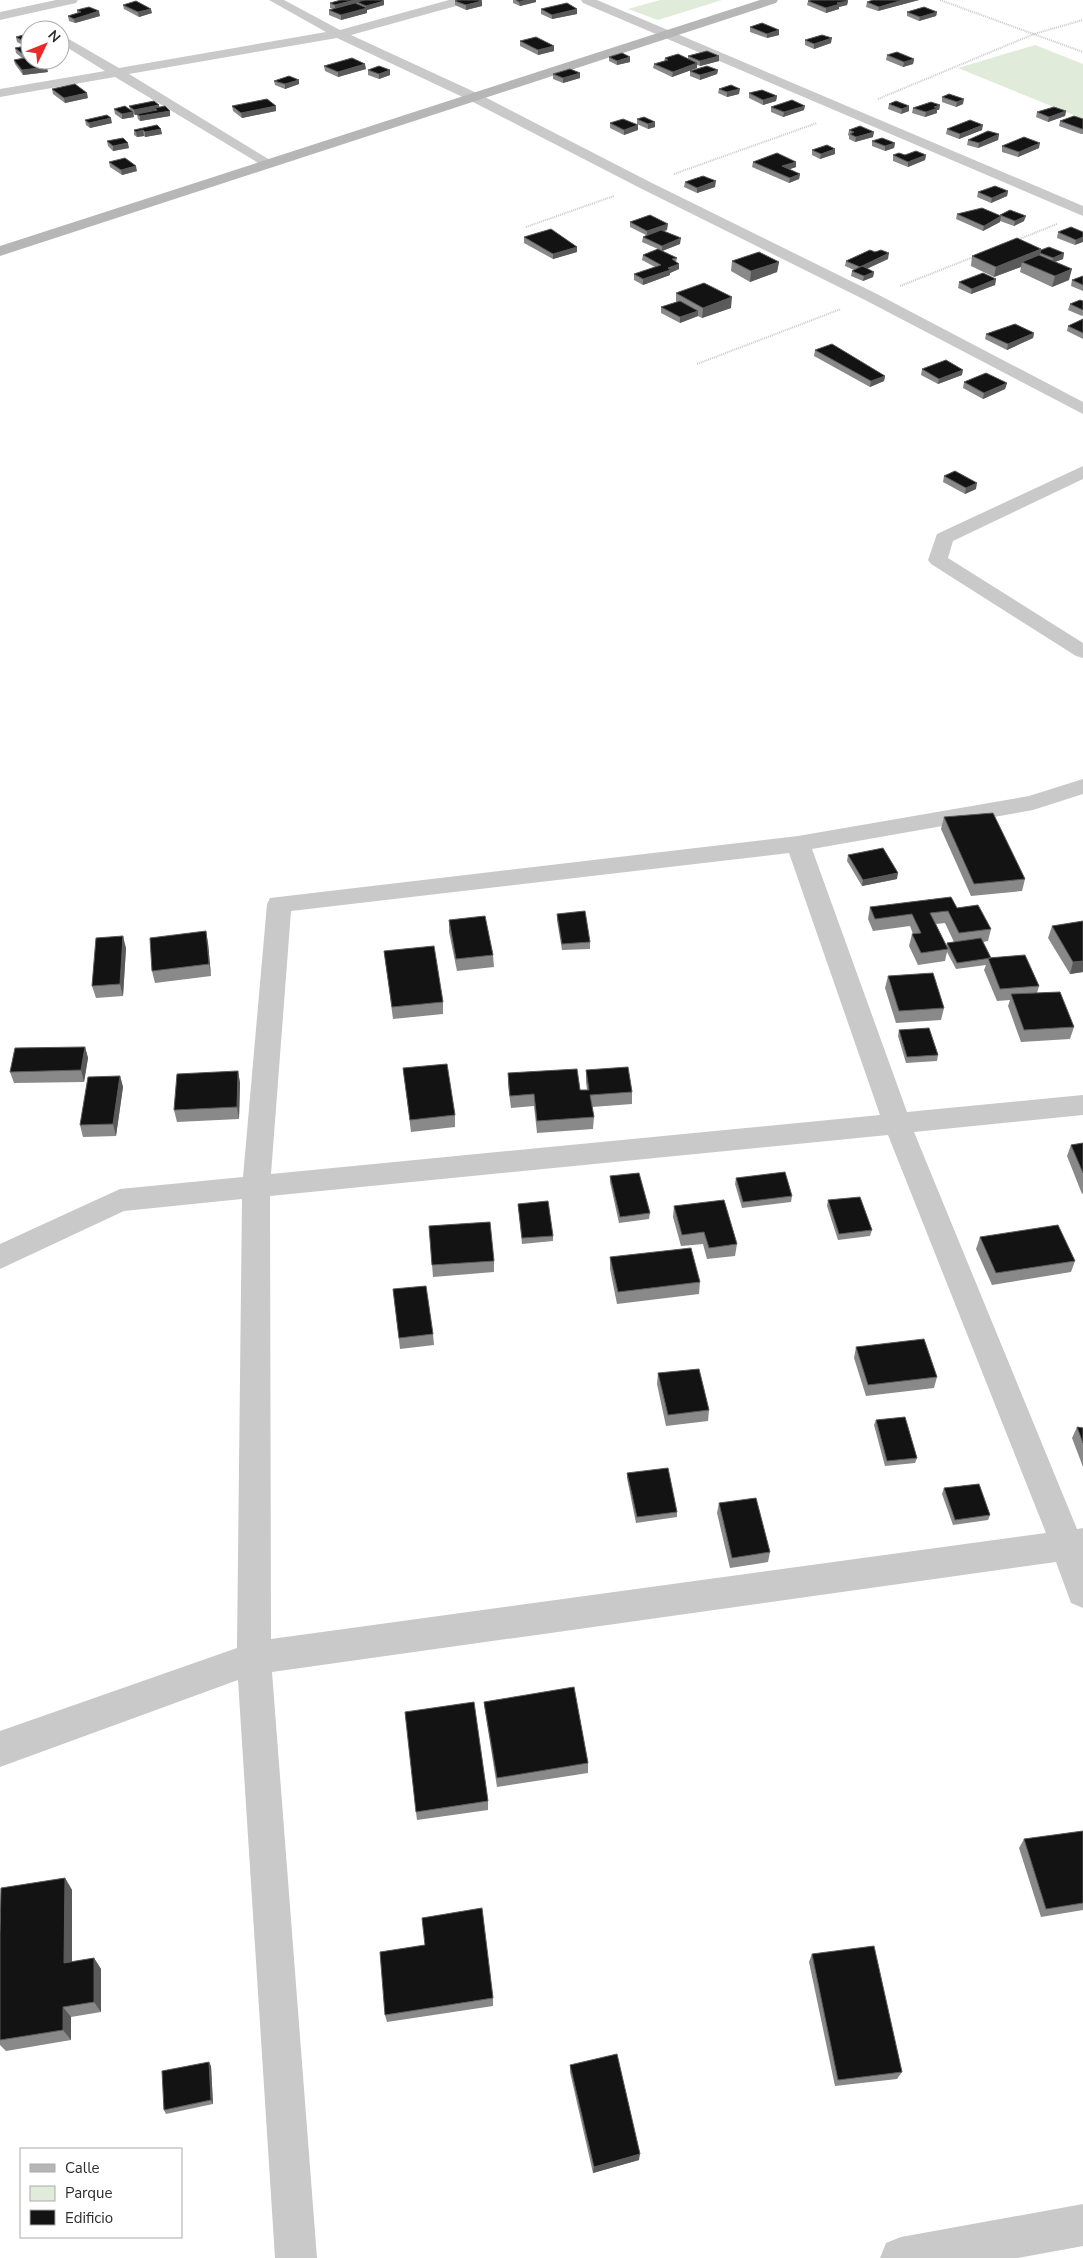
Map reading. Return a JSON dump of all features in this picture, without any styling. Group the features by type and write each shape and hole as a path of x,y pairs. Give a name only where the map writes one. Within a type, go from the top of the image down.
{"street":[{"path":"0,16 72,0"},
{"path":"275,0 338,34 474,97 644,185 871,297 1083,409"},
{"path":"0,93 338,34 462,0"},
{"path":"587,0 1083,211"},
{"path":"0,251 265,163 772,0"},
{"path":"17,12 30,20"},
{"path":"70,44 265,163"},
{"path":"1083,472 944,538 938,560 1083,652"},
{"path":"296,2258 254,1658 256,1187 279,904 798,844 1033,803 1083,786"},
{"path":"798,844 898,1124 1076,1544 1083,1592"},
{"path":"0,1258 120,1200 1083,1105"},
{"path":"0,1749 254,1658 1076,1544"},
{"path":"900,2258 1083,2225"}],"path":[{"path":"940,0 1083,52"},
{"path":"526,228 848,112 1034,34 1083,20"}],"green space":[{"path":"660,0 722,0 658,20 628,9"},
{"path":"1035,45 1083,64 1083,119 958,68"}],"building":[{"path":"341,0 355,0 335,5 330,3"},
{"path":"365,0 384,1 366,6 357,2"},
{"path":"873,0 903,0 879,7 867,2"},
{"path":"136,1 151,9 138,12 123,5"},
{"path":"455,1 482,1 466,5"},
{"path":"808,1 848,1 826,8"},
{"path":"355,3 367,8 341,15 329,10"},
{"path":"567,3 577,9 552,15 541,9"},
{"path":"89,7 99,11 74,19 68,16 81,12 77,10"},
{"path":"924,7 937,12 920,17 907,12"},
{"path":"762,23 779,30 767,34 750,27"},
{"path":"822,35 832,38 814,44 805,40"},
{"path":"536,37 554,46 538,50 520,41"},
{"path":"707,51 719,56 700,61 688,56"},
{"path":"897,52 914,59 904,62 887,55"},
{"path":"622,53 630,57 617,61 609,57"},
{"path":"678,54 697,63 673,72 654,64 668,60 665,58"},
{"path":"352,58 365,64 338,72 324,66"},
{"path":"20,59 20,68 14,60"},
{"path":"379,66 390,70 379,74 368,70"},
{"path":"707,66 718,70 700,75 690,71"},
{"path":"570,69 580,73 563,78 553,74"},
{"path":"289,76 299,80 285,84 274,81"},
{"path":"75,84 87,93 64,98 52,89"},
{"path":"731,85 740,89 727,92 719,89"},
{"path":"762,90 777,96 763,100 749,93"},
{"path":"949,94 964,99 957,102 942,97"},
{"path":"267,99 276,106 241,113 232,106"},
{"path":"792,100 805,106 784,112 771,107"},
{"path":"154,101 159,105 134,110 129,106"},
{"path":"896,101 909,106 902,109 889,104"},
{"path":"931,102 940,105 934,107 938,108 926,112 913,108"},
{"path":"125,106 133,112 122,114 114,109"},
{"path":"165,106 170,111 140,116 137,114 157,110 155,108"},
{"path":"1054,107 1066,111 1049,117 1037,112"},
{"path":"107,115 111,118 89,123 85,120"},
{"path":"1074,116 1083,119 1083,129 1060,121"},
{"path":"644,117 655,122 648,124 637,119"},
{"path":"623,119 638,125 624,130 610,123"},
{"path":"970,120 983,125 960,134 947,129"},
{"path":"157,125 161,129 145,132 143,130 136,132 134,130"},
{"path":"860,126 874,132 856,137 850,134 854,132 849,130"},
{"path":"988,131 999,134 979,143 968,140"},
{"path":"1024,137 1040,143 1019,152 1002,146"},
{"path":"123,138 128,143 113,146 107,141"},
{"path":"882,138 895,143 885,146 872,141"},
{"path":"827,145 835,149 821,154 812,150"},
{"path":"916,151 926,155 908,162 893,155 899,153 905,155"},
{"path":"777,153 796,162 782,166 800,174 790,178 753,162"},
{"path":"125,158 136,166 121,170 109,162"},
{"path":"703,176 716,181 697,188 685,182"},
{"path":"995,186 1008,191 992,198 978,192"},
{"path":"982,208 1001,216 984,226 957,214"},
{"path":"1010,210 1026,216 1015,221 1000,215"},
{"path":"650,215 668,224 647,231 630,222"},
{"path":"1071,227 1083,232 1083,237 1076,240 1058,232"},
{"path":"551,229 577,247 553,254 524,237"},
{"path":"661,230 681,238 662,246 643,237"},
{"path":"1017,238 1041,249 996,267 972,256"},
{"path":"1049,247 1064,253 1053,258 1040,253 1041,250"},
{"path":"658,249 677,258 672,259 679,264 668,268 670,270 643,279 634,274 661,265 643,255"},
{"path":"870,250 875,252 881,250 889,253 860,267 846,261"},
{"path":"759,252 779,262 751,271 732,261"},
{"path":"1039,255 1072,269 1055,276 1022,262"},
{"path":"862,266 874,272 864,276 852,271"},
{"path":"983,273 996,279 972,289 959,282"},
{"path":"1083,276 1083,285 1072,280"},
{"path":"704,283 732,297 703,308 676,293"},
{"path":"1080,300 1083,301 1083,310 1070,304"},
{"path":"680,301 698,311 680,317 661,307"},
{"path":"1083,319 1083,333 1068,326"},
{"path":"1015,324 1034,333 1008,344 986,334"},
{"path":"832,344 885,376 871,381 815,350"},
{"path":"946,360 963,370 939,379 922,369"},
{"path":"986,373 1007,383 984,393 964,382"},
{"path":"955,471 977,483 966,488 944,476"},
{"path":"993,813 1025,879 974,884 944,817"},
{"path":"883,848 898,873 863,880 848,855"},
{"path":"951,897 957,908 978,905 991,929 959,933 948,911 930,913 948,949 921,953 912,934 921,933 912,914 875,919 870,907"},
{"path":"585,911 590,942 562,944 557,914"},
{"path":"485,916 493,955 456,959 449,920"},
{"path":"1083,921 1083,961 1073,962 1052,926"},
{"path":"206,931 209,964 152,971 150,938"},
{"path":"123,936 120,984 92,986 96,938"},
{"path":"981,938 991,958 957,963 947,943"},
{"path":"434,946 443,1002 392,1007 384,951"},
{"path":"1025,955 1039,986 1000,989 988,958"},
{"path":"933,973 944,1008 899,1011 888,976"},
{"path":"1060,992 1074,1027 1024,1030 1011,994"},
{"path":"929,1028 938,1055 907,1057 899,1030"},
{"path":"85,1047 81,1070 10,1072 15,1048"},
{"path":"447,1064 455,1115 410,1120 403,1068"},
{"path":"628,1067 632,1092 590,1095 594,1117 537,1121 534,1094 510,1096 508,1073 577,1069 580,1090 589,1090 586,1070"},
{"path":"238,1071 237,1107 174,1110 177,1074"},
{"path":"120,1076 113,1124 80,1125 88,1077"},
{"path":"1083,1143 1083,1173 1071,1145"},
{"path":"785,1172 792,1196 743,1202 736,1178"},
{"path":"639,1173 650,1213 620,1217 610,1176"},
{"path":"860,1197 872,1230 839,1234 828,1200"},
{"path":"724,1200 737,1244 709,1248 704,1232 682,1235 674,1206"},
{"path":"548,1201 553,1236 522,1238 518,1204"},
{"path":"490,1222 494,1261 432,1265 429,1226"},
{"path":"1058,1225 1075,1261 996,1273 980,1237"},
{"path":"691,1248 700,1282 618,1292 610,1257"},
{"path":"426,1286 433,1334 399,1338 393,1289"},
{"path":"924,1339 937,1377 868,1385 856,1347"},
{"path":"699,1369 709,1410 668,1415 658,1373"},
{"path":"905,1417 917,1458 887,1461 876,1420"},
{"path":"1077,1427 1083,1428 1083,1443"},
{"path":"668,1468 677,1512 637,1517 627,1473"},
{"path":"979,1484 990,1515 955,1520 944,1488"},
{"path":"756,1498 770,1552 732,1558 719,1503"},
{"path":"574,1687 588,1763 497,1778 484,1702"},
{"path":"474,1702 488,1801 416,1812 405,1712"},
{"path":"1083,1831 1083,1903 1046,1909 1024,1839"},
{"path":"65,1878 64,1963 94,1958 94,2002 63,2007 63,2030 0,2040 1,1888"},
{"path":"482,1908 493,1998 385,2015 380,1952 425,1945 422,1918"},
{"path":"874,1946 902,2072 838,2080 812,1954"},
{"path":"617,2054 640,2154 594,2167 570,2065"},
{"path":"209,2062 211,2100 164,2110 162,2071"}]}
